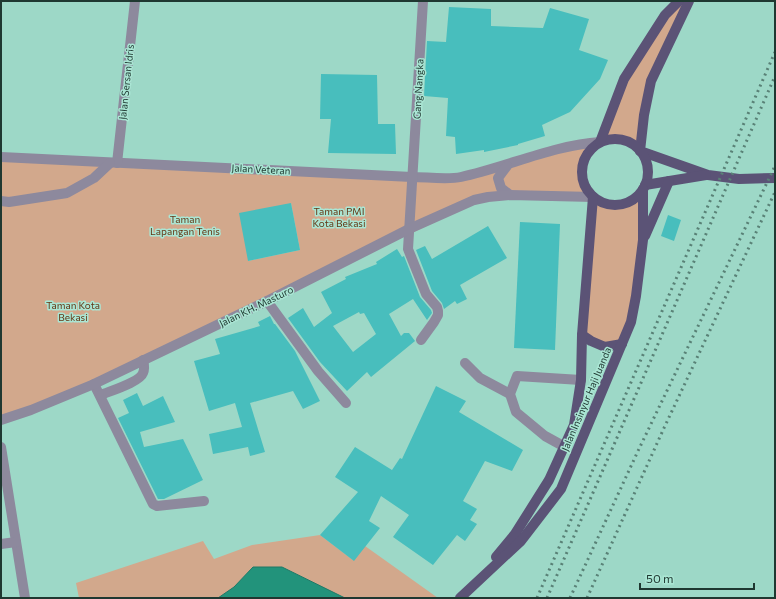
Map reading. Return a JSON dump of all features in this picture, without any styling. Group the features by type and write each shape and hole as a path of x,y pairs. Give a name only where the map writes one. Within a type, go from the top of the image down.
{"main road":[{"path":"600,142 624,79 665,15 679,1"},
{"path":"640,151 644,115 651,81 689,1"},
{"path":"609,139 620,139 632,144 640,151 644,158 647,166 647,175 644,187 632,199 624,204 609,204 598,200 593,197 585,186 582,169 588,152 600,142 609,139"},
{"path":"640,151 708,175 740,179 775,178"},
{"path":"644,187 669,181 708,175"},
{"path":"643,240 669,181"},
{"name":"Jalan Insinyur Haji Juanda","path":"460,598 521,541 561,490 631,322 643,240 644,187"},
{"name":"Jalan Insinyur Haji Juanda","path":"474,584 516,534 549,480 574,425 581,380 582,335 593,197"},
{"path":"582,335 605,347 622,344"}],"street":[{"name":"Jalan Sersan Idris","path":"114,163 135,1"},
{"name":"Gang Nangka","path":"412,177 423,1"},
{"name":"Jalan Veteran","path":"1,157 459,178 507,166 580,143 600,142"},
{"path":"1,201 10,202 67,193 94,178 114,163"},
{"path":"507,166 498,178 501,188 510,195"},
{"path":"412,177 408,249 426,294 437,307 438,311 438,315 434,322 421,340"},
{"name":"Jalan KH. Masturo","path":"2,422 94,384 267,301 409,229 474,200 510,195 593,197"},
{"path":"267,301 318,371 346,403"},
{"path":"101,395 140,377 144,371 143,360"},
{"path":"465,363 480,378 510,394"},
{"path":"565,447 545,436 516,412 510,394 517,376 581,380"},
{"path":"94,384 101,395 153,504 157,506 204,501"},
{"path":"1,447 23,598"},
{"path":"1,544 16,542"}],"green space":[{"path":"689,1 651,81 636,147 632,144 616,139 604,141 591,149 584,161 583,174 587,188 595,198 607,204 622,204 638,195 643,240 622,344 605,347 582,335 593,197 488,197 149,357 1,419 1,157 459,178 600,142 624,79 665,15","holes":["291,203 300,250 248,261"]},
{"path":"320,535 353,560 365,546 438,598 345,598 282,567 253,567 234,587 218,598 79,598 76,583 203,541 214,559 252,545"}],"shaded area":[{"path":"253,567 282,567 345,598 218,598 234,587"}],"building":[{"path":"449,7 491,9 491,26 543,28 550,8 589,19 579,50 608,60 600,79 570,112 542,125 545,136 518,145 484,152 484,150 456,154 455,137 446,136 448,98 424,96 427,41 446,42"},
{"path":"321,74 377,75 378,124 395,124 396,154 328,153 331,119 320,119"},
{"path":"291,203 300,250 248,261 239,213"},
{"path":"668,215 681,220 674,241 661,236"},
{"path":"520,222 560,224 555,350 514,348"},
{"path":"488,226 507,258 460,285 467,299 457,304 455,301 444,309 442,303 432,291 416,250 425,246 432,259"},
{"path":"397,249 402,257 404,256 420,297 432,313 427,320 413,299 389,314 401,336 404,333 409,333 415,341 371,377 367,372 347,391 320,362 288,318 303,308 314,327 332,313 321,292 346,279 345,277 377,264 376,262","holes":["359,312 360,314 364,313 376,334 353,352 333,326"]},
{"path":"270,316 274,324 295,351 320,401 303,409 293,391 250,403 265,452 250,456 248,447 213,454 209,434 242,427 235,403 209,411 194,361 220,354 215,339 260,326 258,322"},
{"path":"436,386 466,401 459,412 523,450 512,471 485,461 463,501 477,509 470,520 477,524 465,541 457,535 433,565 393,537 409,515 381,496 369,521 380,528 354,561 320,535 358,492 335,477 355,447 392,470 400,458 402,459"},
{"path":"137,393 143,406 163,396 175,422 140,432 144,447 183,439 203,480 164,499 158,499 118,418 129,413 123,400"}],"railway":[{"path":"537,598 775,52"},
{"path":"547,598 775,76"},
{"path":"570,598 638,451 775,166"},
{"path":"587,598 664,428 775,192"}],"park label":[{"name":"Taman PMI Kota Bekasi","path":"339,216"},
{"name":"Taman Lapangan Tenis","path":"185,224"},
{"name":"Taman Kota Bekasi","path":"73,310"}]}
